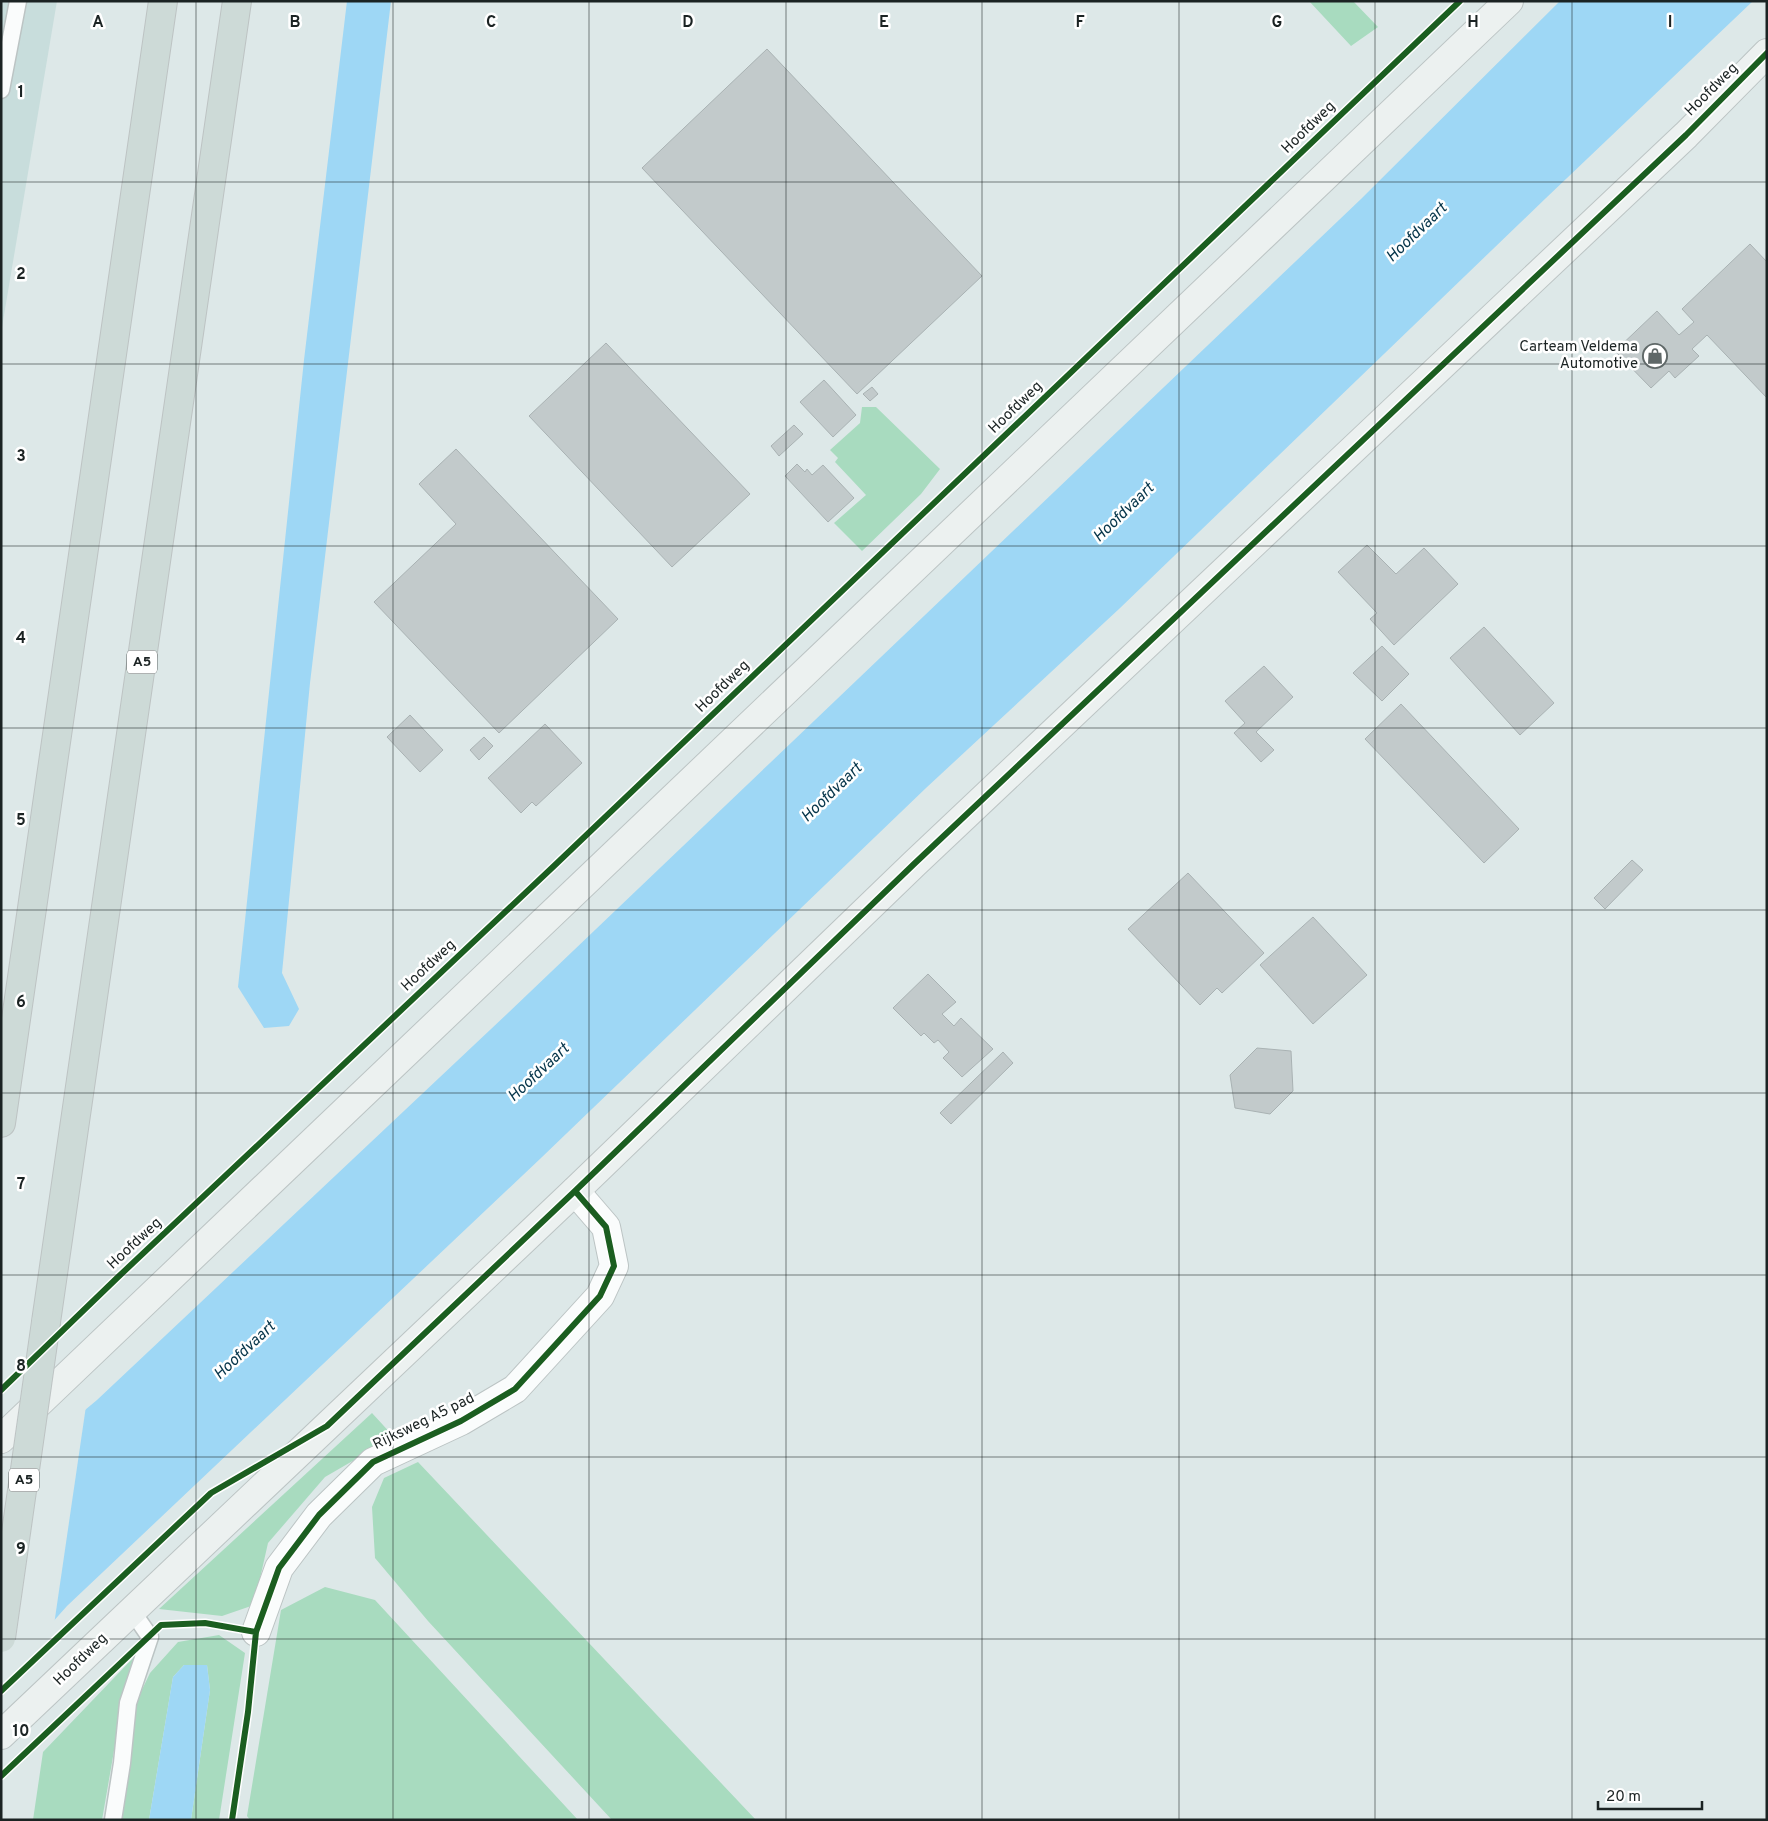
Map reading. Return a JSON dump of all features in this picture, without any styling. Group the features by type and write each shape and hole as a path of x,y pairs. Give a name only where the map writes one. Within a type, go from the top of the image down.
{"highway":[{"path":"1,1124 163,1"},
{"name":"A5","path":"1,1638 237,1"}],"street":[{"path":"1,1439 1509,1"},
{"name":"Hoofdweg","path":"1,1735 575,1190 914,864 1686,135 1767,53"},
{"name":"Rijksweg A5 pad","path":"256,1632 279,1568 319,1515 373,1462 461,1421 515,1389 600,1296 614,1266 606,1227 575,1190"}],"lane":[{"path":"1,90 18,1"},
{"path":"113,1820 122,1763 128,1703 150,1637 132,1611"}],"shaded area":[{"path":"1,1 57,1 1,333"}],"green space":[{"path":"1309,1 1353,1 1378,27 1351,46"},
{"path":"862,407 876,407 940,469 921,494 862,551 834,523 866,495 835,462 838,458 830,450 860,423"},
{"path":"372,1413 394,1437 325,1477 268,1543 254,1605 222,1616 159,1609"},
{"path":"418,1462 756,1820 612,1820 428,1621 375,1558 372,1507 384,1478"},
{"path":"325,1587 375,1600 578,1820 250,1820 247,1816 281,1610"},
{"path":"219,1635 245,1653 219,1820 191,1820 210,1690 207,1665 184,1665 173,1677 149,1820 117,1820 137,1700 150,1673 178,1642"},
{"path":"134,1657 124,1693 102,1820 33,1820 43,1752"}],"water":[{"path":"347,1 391,1 310,683 282,973 299,1009 289,1026 264,1028 238,987 304,360"},
{"name":"Hoofdvaart","path":"1560,1 1753,1 1119,609 926,788 541,1158 67,1606 1,1680 1,1480 97,1400 508,1013 1361,199"},
{"path":"184,1665 207,1665 210,1690 191,1820 149,1820 173,1677"}],"pier":[{"path":"86,1406 54,1625 1,1682 1,1477"}],"building":[{"path":"767,49 982,276 857,394 642,168"},
{"path":"1750,244 1767,262 1767,398 1707,335 1692,349 1699,356 1675,378 1669,371 1651,388 1615,351 1657,311 1679,335 1694,322 1682,309"},
{"path":"606,343 750,494 672,567 529,416"},
{"path":"824,380 856,415 833,437 800,402"},
{"path":"872,387 878,394 870,401 863,394"},
{"path":"794,425 803,434 779,456 771,446"},
{"path":"456,449 618,619 499,733 374,602 456,524 419,484"},
{"path":"797,464 805,472 807,469 812,475 823,465 854,498 828,522 785,476"},
{"path":"1367,545 1396,574 1424,548 1458,584 1394,645 1370,619 1377,613 1338,572"},
{"path":"1484,627 1554,703 1520,735 1450,658"},
{"path":"1382,646 1409,674 1382,701 1353,673"},
{"path":"1264,666 1293,697 1256,732 1274,750 1261,762 1234,733 1245,723 1225,701"},
{"path":"1401,704 1519,829 1484,863 1365,739"},
{"path":"410,715 443,750 420,772 387,737"},
{"path":"545,724 582,763 536,806 532,802 521,813 488,778"},
{"path":"484,737 493,746 479,760 470,750"},
{"path":"1632,860 1643,870 1605,909 1594,898"},
{"path":"1188,873 1264,953 1222,993 1217,988 1200,1005 1128,929"},
{"path":"1313,917 1367,975 1313,1024 1260,965"},
{"path":"928,974 956,1002 942,1014 954,1026 961,1018 993,1049 962,1077 943,1058 949,1052 938,1040 934,1043 924,1033 921,1036 893,1008"},
{"path":"1257,1048 1291,1051 1293,1091 1270,1114 1235,1108 1230,1075"},
{"path":"1003,1052 1013,1063 951,1124 940,1113"}],"cycle path":[{"path":"1,1390 117,1278 555,865 1460,1"},
{"path":"1,1691 211,1493 327,1426 575,1191 914,864 1686,135 1767,53"},
{"path":"232,1820 248,1712 256,1632 279,1568 319,1515 373,1462 461,1421 515,1389 600,1296 614,1266 606,1227 575,1191"},
{"path":"1,1776 161,1625 205,1623 256,1632"}],"place":[{"name":"Carteam Veldema Automotive","path":"1655,356"}]}
